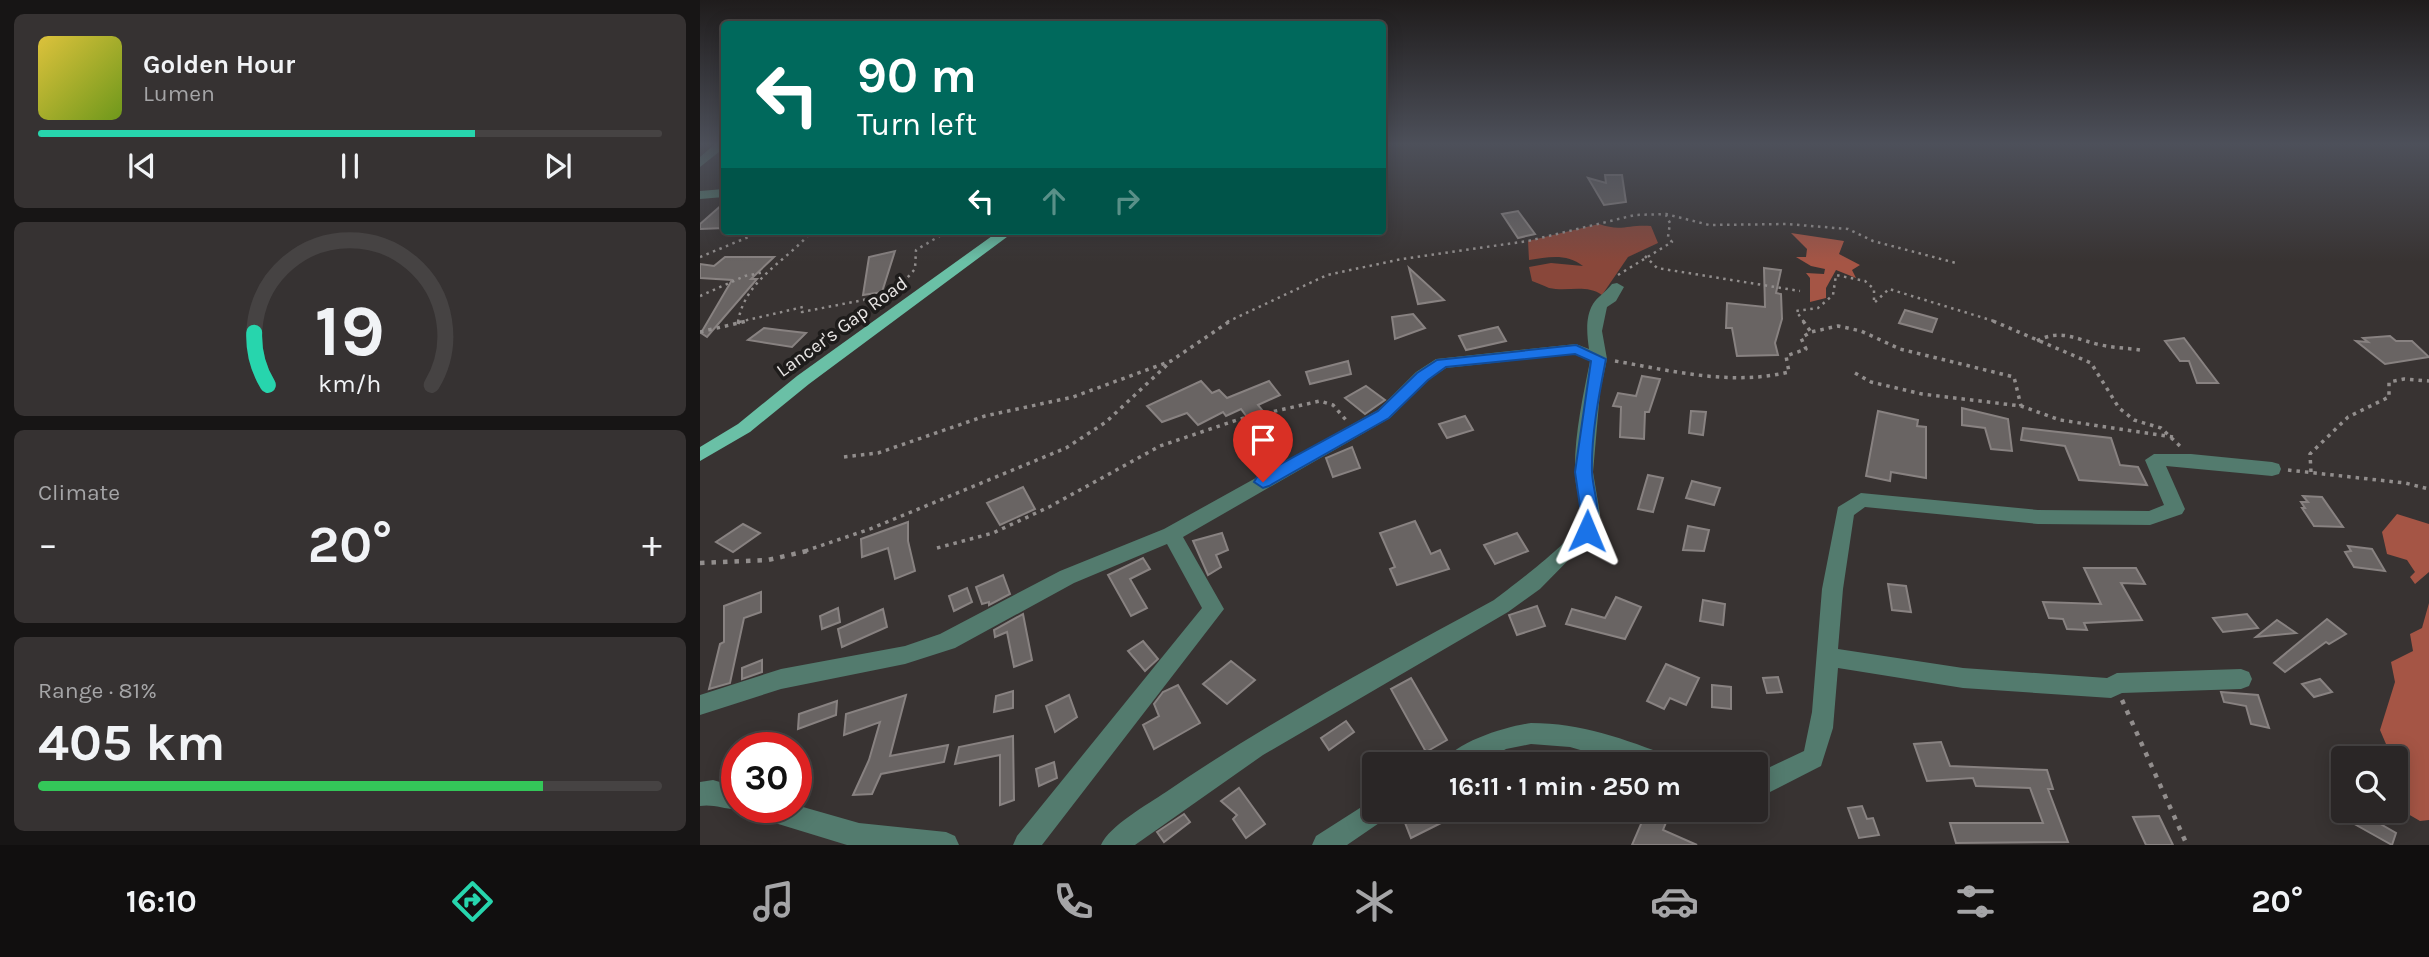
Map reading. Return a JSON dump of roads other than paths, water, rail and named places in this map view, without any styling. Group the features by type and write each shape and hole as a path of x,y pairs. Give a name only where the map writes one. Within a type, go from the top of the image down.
{"main road":[{"name":"Lancer's Gap Road","path":"700,455 744,428 1003,235"}],"street":[{"path":"700,195 721,193"},
{"path":"1114,845 1171,801 1273,734 1501,606 1533,583 1587,531 1590,513 1584,472 1592,392 1599,359 1594,331 1600,305 1611,298 1617,287"},
{"path":"700,705 781,679 850,663 905,655 947,641 1067,577 1171,534 1384,414 1422,376 1442,363 1576,349 1599,359"},
{"path":"1768,781 1813,758 1822,736 1827,709 1826,657 1831,583 1845,512 1861,500 2038,517 2150,518 2175,509 2154,460 2190,460 2272,469"},
{"path":"1026,845 1213,609 1171,534"},
{"path":"1826,657 1963,678 2111,688 2117,683 2144,681 2241,679"},
{"path":"1480,752 1512,736 1546,735 1604,743 1628,752"},
{"path":"700,794 713,792 721,794"},
{"path":"1325,845 1362,820"},
{"path":"812,822 859,836 946,845"}]}
